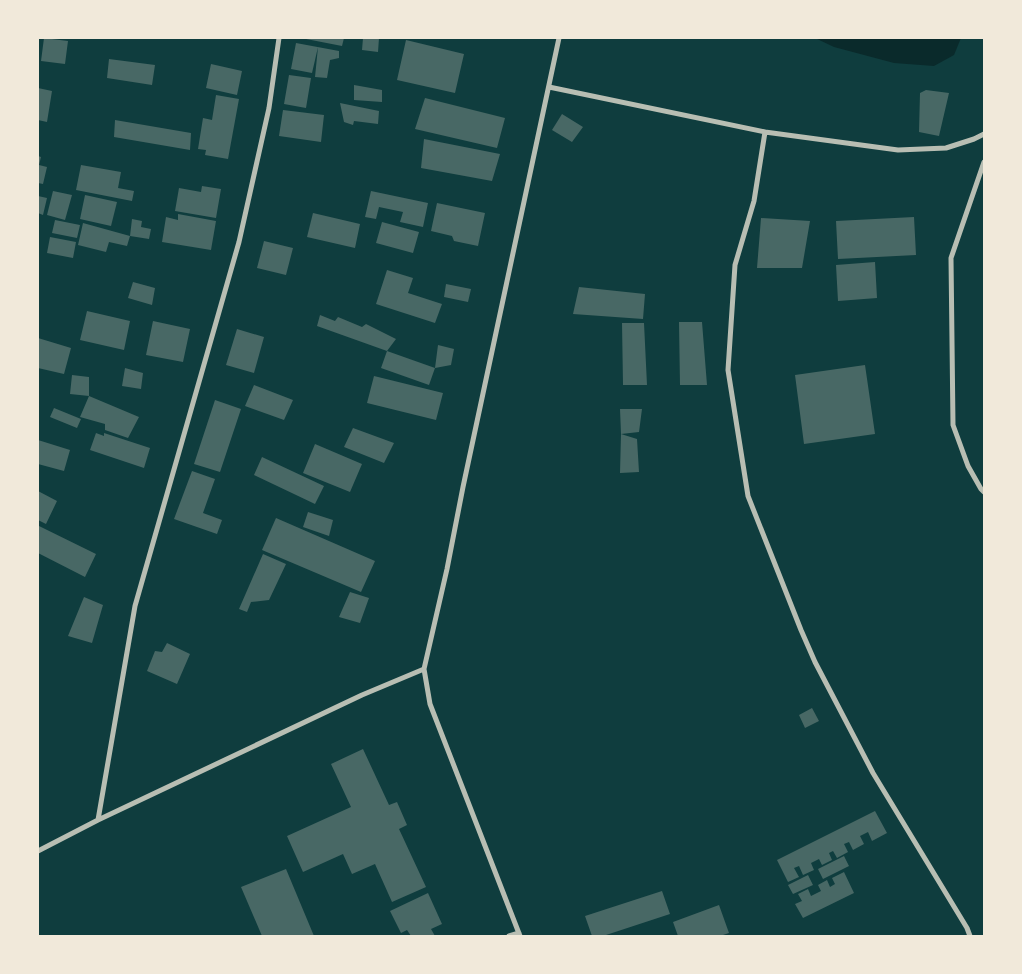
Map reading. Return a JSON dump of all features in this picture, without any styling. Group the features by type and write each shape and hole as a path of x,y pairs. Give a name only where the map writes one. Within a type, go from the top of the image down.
{"street":[{"path":"98,820 135,606 238,242 268,108 280,38"},
{"path":"509,936 520,935 430,704 424,669 447,569 559,38"},
{"path":"548,87 765,132 898,150 946,148 984,134"},
{"path":"765,132 754,201 735,265 728,370 748,496 815,662 873,773 967,928 970,936"},
{"path":"984,162 951,258 953,426 968,466 984,492"},
{"path":"38,851 98,820 362,695 424,669"}],"water":[{"path":"815,38 961,38 954,55 934,66 894,63 834,47"}],"building":[{"path":"44,38 68,41 65,64 41,61"},
{"path":"301,38 344,38 342,46"},
{"path":"363,38 379,38 378,52 362,50"},
{"path":"406,40 464,54 455,93 397,80"},
{"path":"296,43 318,47 312,73 291,69"},
{"path":"318,47 339,51 339,58 330,60 327,78 315,77"},
{"path":"109,59 155,65 152,85 107,78"},
{"path":"211,64 242,71 237,95 206,88"},
{"path":"289,75 311,78 306,108 284,104"},
{"path":"354,85 382,90 382,102 354,100"},
{"path":"38,88 52,91 47,122 38,120"},
{"path":"926,90 949,93 939,136 919,132 920,93"},
{"path":"216,95 239,99 228,159 205,155 206,150 198,149 203,118 212,120"},
{"path":"425,98 505,118 497,148 415,129"},
{"path":"340,103 379,111 378,124 354,121 353,125 344,122"},
{"path":"283,110 324,115 321,142 279,136"},
{"path":"562,114 583,127 572,142 552,130"},
{"path":"115,120 191,133 190,150 114,137"},
{"path":"424,139 500,154 492,181 421,168"},
{"path":"38,156 41,157 39,165 47,167 43,184 38,183"},
{"path":"81,165 121,172 118,188 134,191 132,201 76,190"},
{"path":"202,186 221,189 216,218 175,211 179,188 201,192"},
{"path":"53,191 72,195 65,220 47,215"},
{"path":"371,191 428,203 423,227 400,222 403,212 379,207 376,219 365,217"},
{"path":"85,195 117,202 111,226 80,219"},
{"path":"38,196 47,198 43,215 38,213"},
{"path":"437,203 485,213 478,246 454,241 452,236 431,231"},
{"path":"313,213 360,224 355,248 307,237"},
{"path":"178,214 216,221 211,250 162,242 166,217 178,220"},
{"path":"914,217 916,255 838,259 836,221"},
{"path":"761,218 810,221 802,268 757,268"},
{"path":"132,219 142,221 141,227 151,229 149,239 130,236"},
{"path":"55,220 80,225 77,238 52,233"},
{"path":"382,222 419,232 413,253 376,243"},
{"path":"83,223 130,236 127,246 109,242 106,252 78,245"},
{"path":"50,237 76,242 73,258 47,253"},
{"path":"264,241 293,248 286,275 257,268"},
{"path":"875,262 877,298 838,301 836,265"},
{"path":"387,270 413,278 408,293 442,304 435,323 376,304"},
{"path":"133,282 155,288 152,305 128,298"},
{"path":"446,284 471,289 468,302 444,297"},
{"path":"579,287 645,294 643,319 573,314"},
{"path":"87,311 130,321 124,350 80,340"},
{"path":"320,315 335,321 338,317 362,327 366,324 396,339 387,351 317,326"},
{"path":"153,321 190,329 183,362 146,355"},
{"path":"679,322 702,322 707,385 680,385"},
{"path":"622,323 644,323 647,385 623,385"},
{"path":"237,329 264,337 254,373 226,365"},
{"path":"38,338 71,348 64,374 38,368"},
{"path":"438,345 454,349 451,365 435,368"},
{"path":"387,351 435,368 429,385 381,368"},
{"path":"865,365 875,434 804,444 795,375"},
{"path":"125,368 143,373 141,389 122,386"},
{"path":"72,375 89,377 89,396 70,394"},
{"path":"374,376 443,393 436,420 367,403"},
{"path":"254,385 293,400 284,420 245,406"},
{"path":"89,396 139,417 128,438 105,430 105,424 80,417"},
{"path":"215,400 241,409 220,472 194,464"},
{"path":"54,408 81,419 77,428 50,417"},
{"path":"620,409 642,409 639,432 621,434"},
{"path":"353,428 394,443 384,463 344,447"},
{"path":"96,433 104,436 104,433 150,448 144,468 90,450"},
{"path":"621,434 637,439 639,472 620,473"},
{"path":"38,440 70,450 64,471 38,464"},
{"path":"315,444 362,464 350,492 303,473"},
{"path":"262,457 324,486 315,504 254,475"},
{"path":"192,471 215,479 203,513 222,520 217,534 174,519"},
{"path":"38,491 57,501 46,524 38,520"},
{"path":"308,512 333,520 329,536 303,527"},
{"path":"276,518 375,561 361,592 262,550"},
{"path":"39,526 96,554 85,577 38,553"},
{"path":"263,554 286,564 269,600 251,602 247,612 239,609"},
{"path":"350,592 369,598 360,623 339,617"},
{"path":"84,597 103,605 92,643 68,636"},
{"path":"167,643 190,654 177,684 147,671 155,651 162,652"},
{"path":"812,708 819,721 805,728 799,715"},
{"path":"363,749 389,805 397,802 407,825 399,829 426,887 392,902 375,864 352,874 343,854 303,872 287,836 351,807 331,764"},
{"path":"875,811 887,833 872,841 868,832 860,836 864,844 853,850 849,842 844,844 848,852 837,858 833,851 829,853 832,860 822,865 819,859 811,863 814,870 803,875 799,866 794,868 799,877 788,882 777,860"},
{"path":"844,856 849,866 823,879 818,869"},
{"path":"286,869 314,936 262,936 241,887"},
{"path":"844,872 854,893 803,918 795,904 802,901 798,894 808,889 811,896 821,891 818,885 827,880 830,887 835,884 832,878"},
{"path":"808,875 813,885 793,894 788,885"},
{"path":"662,891 670,914 603,936 592,936 585,916"},
{"path":"428,893 442,924 431,929 435,936 411,936 407,930 401,933 390,911"},
{"path":"719,905 729,933 720,936 678,936 673,922"}]}
